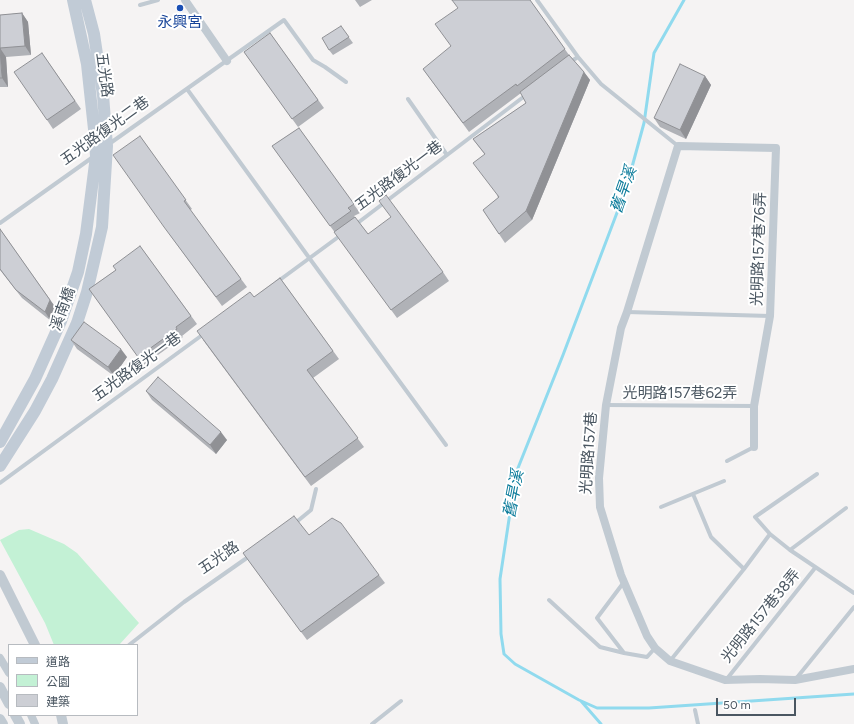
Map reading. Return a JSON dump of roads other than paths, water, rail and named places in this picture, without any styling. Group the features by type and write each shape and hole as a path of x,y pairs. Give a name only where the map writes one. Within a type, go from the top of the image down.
{"main road":[{"name":"五光路","path":"73,0 87,64 96,156"},
{"name":"五光路","path":"85,0 94,34 103,94 107,146"},
{"name":"溪南橋","path":"0,466 35,411 77,323 87,292 102,227 107,146"},
{"name":"溪南橋","path":"0,442 35,379 61,321 78,272 86,234 96,156"}],"street":[{"path":"184,0 227,61"},
{"name":"光明路157巷","path":"678,146 621,328 606,405 599,478 600,507 624,582 654,648 670,661 725,680 795,680 854,669"},
{"name":"光明路157巷76弄","path":"678,146 776,148 770,316 754,406 754,447"},
{"path":"0,575 34,644"},
{"path":"0,658 8,671"},
{"path":"0,687 8,702"},
{"path":"0,719 2,724"}],"lane":[{"path":"140,5 158,0"},
{"path":"537,0 578,56 601,84 678,146"},
{"name":"五光路復光二巷","path":"0,223 96,156 107,146 284,20 312,60 346,82"},
{"path":"566,66 578,56"},
{"path":"187,89 446,445"},
{"name":"五光路復光一巷","path":"354,226 528,94"},
{"path":"408,99 448,155"},
{"name":"五光路復光一巷","path":"270,286 310,259 347,230"},
{"path":"627,312 770,316"},
{"name":"五光路復光一巷","path":"0,482 211,328"},
{"name":"光明路157巷62弄","path":"606,405 754,406"},
{"path":"727,461 754,447"},
{"path":"817,474 755,517 770,534 790,550 854,594"},
{"path":"661,507 724,481"},
{"path":"291,526 311,510 316,489"},
{"path":"693,494 711,537 744,569"},
{"path":"790,550 846,508"},
{"path":"670,661 744,569 770,534"},
{"name":"五光路","path":"130,644 184,602 253,553"},
{"name":"光明路157巷38弄","path":"725,680 815,568"},
{"path":"624,582 597,618 624,653"},
{"path":"549,600 600,647 647,657 654,648"},
{"path":"795,680 854,607"},
{"path":"372,724 402,702"},
{"path":"695,710 698,724"}],"waterway":[{"name":"舊旱溪","path":"684,0 654,53 644,123 626,189 563,355 516,473 500,579 501,634 504,654 515,664 579,700 597,708 649,708 854,694"},
{"path":"581,701 601,724"}],"place":[{"name":"永興宮","path":"180,8"}]}
